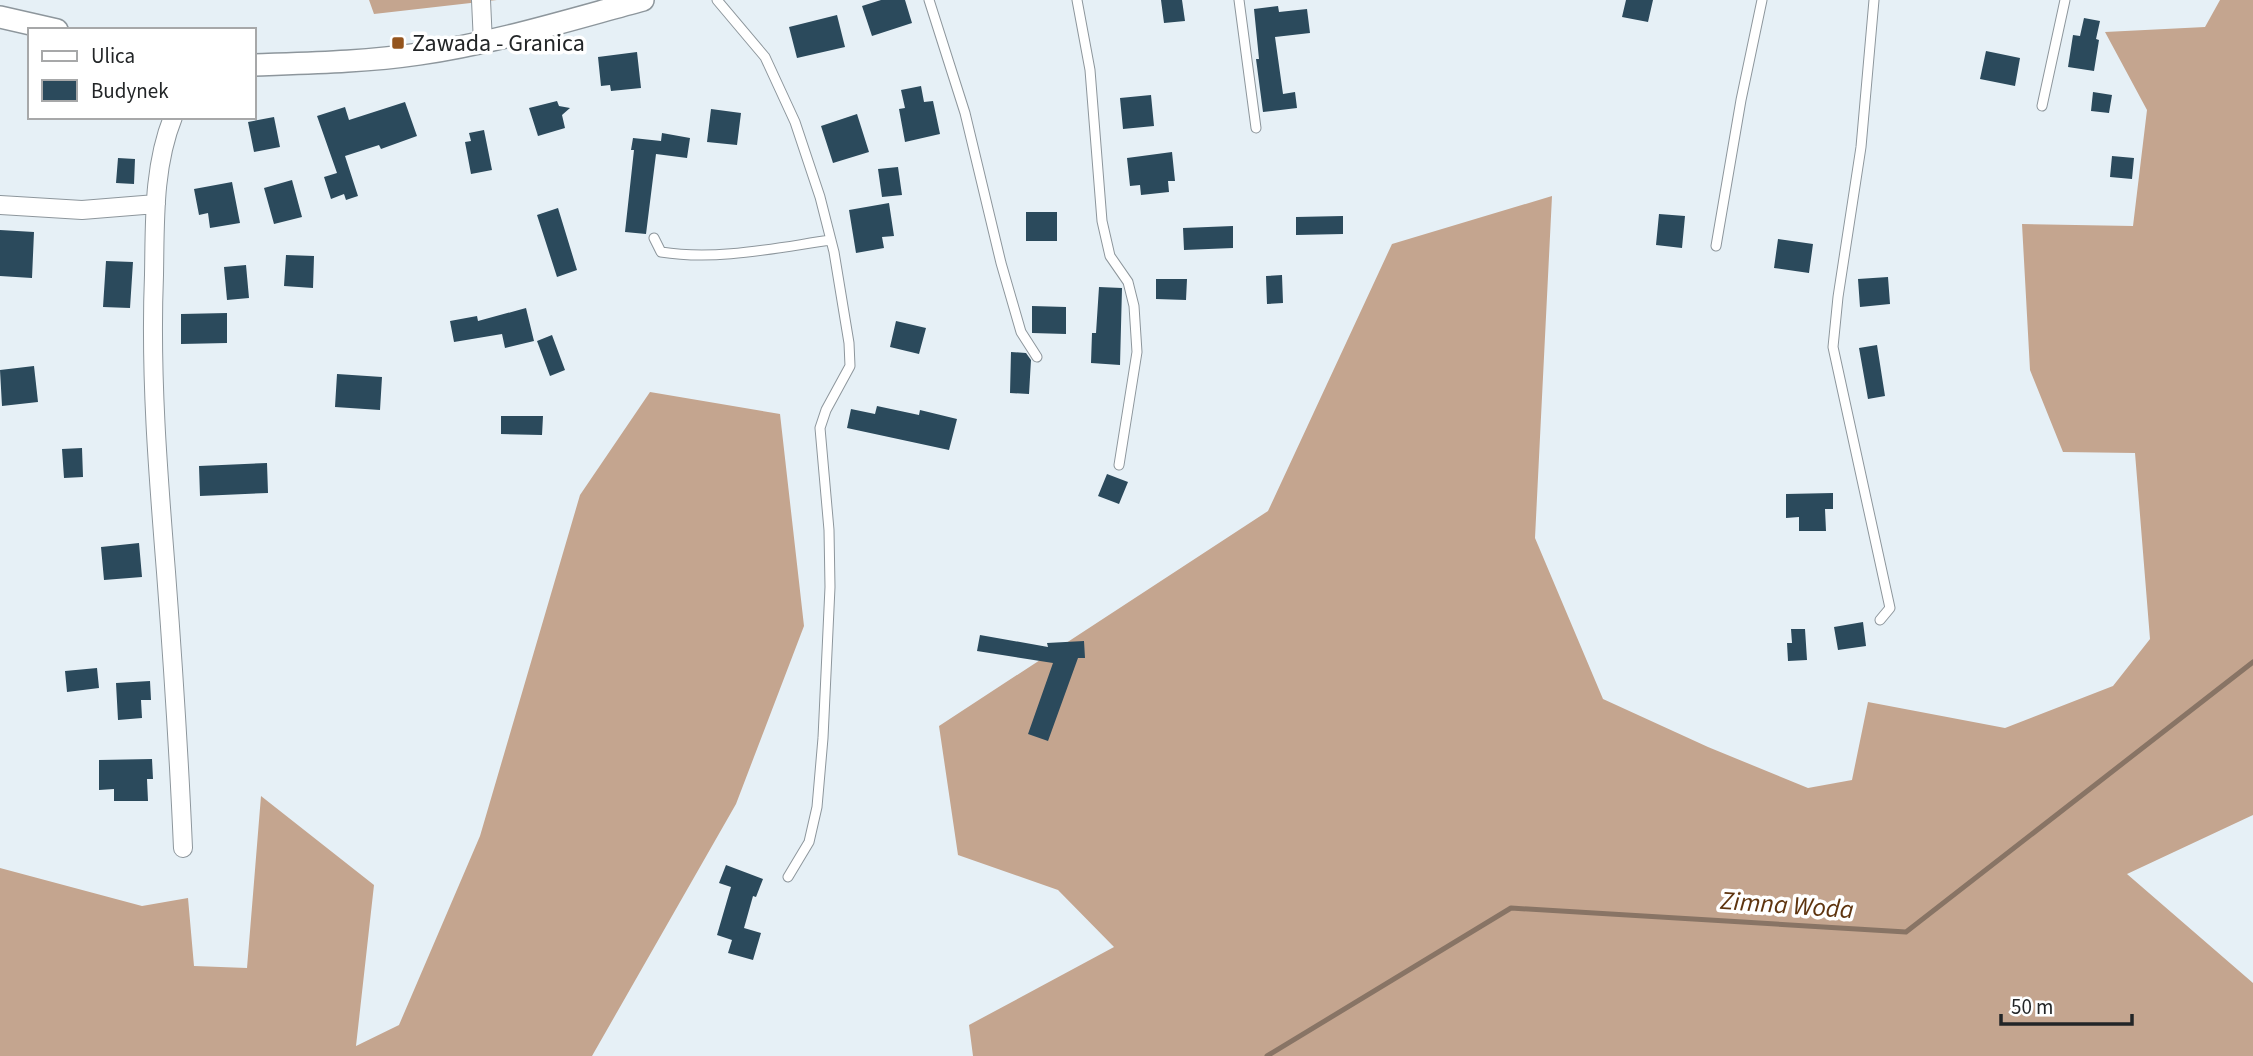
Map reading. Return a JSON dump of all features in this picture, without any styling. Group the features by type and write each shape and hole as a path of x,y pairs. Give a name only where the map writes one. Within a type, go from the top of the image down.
{"street":[{"path":"481,0 483,43"},
{"path":"256,65 368,60 419,54 483,43 643,0"},
{"path":"0,16 49,28"},
{"path":"172,119 160,159 152,311 154,421 178,733 183,848"},
{"path":"0,205 82,210 156,204"}],"lane":[{"path":"717,0 765,57 794,122 820,197 831,240 849,343 850,366 826,410 820,428 829,530 830,587 817,807 809,842 788,877"},
{"path":"929,0 965,113 1021,332 1037,357"},
{"path":"1077,0 1090,70 1102,221 1110,256 1128,282 1134,306 1137,352 1119,465"},
{"path":"1239,0 1256,128"},
{"path":"1716,246 1741,100 1762,0"},
{"path":"1874,0 1861,147 1833,347 1890,608 1880,620"},
{"path":"2042,106 2066,0"},
{"path":"654,238 661,252 683,255 750,252 831,240"}],"shaded area":[{"path":"369,0 497,0 374,14"},
{"path":"2220,0 2253,0 2253,815 2127,874 2253,983 2253,1056 973,1056 969,1025 1114,947 1058,890 958,855 939,726 1268,511 1392,244 1552,196 1535,538 1603,699 1708,747 1808,788 1852,780 1868,702 2005,728 2113,686 2150,639 2135,453 2063,452 2030,370 2022,224 2133,226 2147,110 2105,32 2205,27"},
{"path":"650,392 780,414 804,626 736,804 592,1056 0,1056 0,868 142,906 188,898 194,966 247,968 261,796 374,885 356,1046 399,1025 480,836 580,495"}],"building":[{"path":"881,0 905,0 912,23 872,36 862,6"},
{"path":"1161,0 1182,0 1185,21 1164,23"},
{"path":"1626,0 1653,0 1648,22 1622,17"},
{"path":"1278,6 1279,12 1307,9 1310,33 1275,37 1283,94 1295,92 1297,108 1263,112 1256,59 1259,59 1254,9"},
{"path":"837,15 845,47 797,58 789,27"},
{"path":"2084,18 2100,21 2094,71 2068,67 2073,35 2080,36"},
{"path":"1986,51 2020,58 2015,86 1980,79"},
{"path":"637,52 641,88 611,91 610,85 601,86 598,57"},
{"path":"921,86 924,102 933,101 940,134 905,142 899,109 905,108 901,90"},
{"path":"2093,92 2112,95 2109,113 2091,111"},
{"path":"1151,95 1154,126 1123,129 1120,98"},
{"path":"557,101 559,106 570,108 562,115 565,128 538,136 529,108"},
{"path":"405,102 417,136 381,149 379,145 345,156 358,196 346,200 344,194 331,199 324,177 337,173 317,116 345,107 349,120"},
{"path":"711,109 741,113 737,145 707,142"},
{"path":"857,114 869,152 833,163 821,126"},
{"path":"274,117 280,147 254,152 248,122"},
{"path":"484,130 492,170 471,174 465,142 471,141 469,133"},
{"path":"662,133 690,138 687,158 656,154 646,234 625,232 633,138 661,141"},
{"path":"1172,152 1175,181 1168,181 1169,192 1141,195 1140,185 1130,186 1127,158"},
{"path":"2112,156 2134,158 2132,179 2110,177"},
{"path":"118,158 135,159 134,184 116,183"},
{"path":"898,167 902,195 882,197 878,169"},
{"path":"292,180 302,217 274,224 264,188"},
{"path":"232,182 240,223 210,228 208,213 199,215 194,189"},
{"path":"889,203 894,236 882,237 884,248 856,253 849,210"},
{"path":"558,208 577,270 557,277 537,215"},
{"path":"1026,212 1057,212 1057,241 1026,241"},
{"path":"1659,214 1685,216 1682,248 1656,245"},
{"path":"1343,216 1343,234 1296,235 1296,217"},
{"path":"1233,226 1233,248 1184,250 1183,228"},
{"path":"0,230 34,232 32,278 0,276"},
{"path":"1778,239 1813,244 1809,273 1774,268"},
{"path":"286,255 314,256 313,288 284,286"},
{"path":"106,261 133,262 130,308 103,307"},
{"path":"246,265 249,298 227,300 224,267"},
{"path":"1282,275 1283,303 1267,304 1266,276"},
{"path":"1888,277 1890,304 1860,307 1858,279"},
{"path":"1156,279 1187,279 1186,300 1156,299"},
{"path":"1099,287 1122,288 1120,365 1091,363 1092,333 1096,333"},
{"path":"1032,306 1066,307 1066,334 1032,333"},
{"path":"526,308 534,341 505,348 502,334 454,342 450,321 477,316 478,321"},
{"path":"227,313 227,343 181,344 181,314"},
{"path":"896,321 926,328 919,354 890,347"},
{"path":"552,335 565,370 550,376 537,341"},
{"path":"1877,345 1885,396 1868,399 1859,348"},
{"path":"1011,352 1026,353 1031,360 1029,394 1010,393"},
{"path":"34,366 38,402 2,406 0,370"},
{"path":"337,374 382,377 380,410 335,407"},
{"path":"877,406 919,415 920,410 957,419 949,450 847,428 851,409 875,414"},
{"path":"501,416 543,416 542,435 501,434"},
{"path":"82,448 83,477 64,478 62,449"},
{"path":"267,463 268,493 200,496 199,466"},
{"path":"1107,474 1128,482 1119,504 1098,496"},
{"path":"1833,493 1833,509 1825,509 1826,531 1799,531 1799,517 1786,518 1786,494"},
{"path":"139,543 142,577 104,580 101,547"},
{"path":"1863,622 1866,646 1838,650 1834,627"},
{"path":"1791,629 1805,629 1807,660 1788,661 1787,643 1792,643"},
{"path":"980,635 1048,647 1047,643 1084,641 1085,658 1078,658 1048,741 1028,734 1053,663 977,651"},
{"path":"97,668 99,688 67,692 65,671"},
{"path":"150,681 151,700 141,700 142,718 118,720 116,683"},
{"path":"152,759 153,779 147,779 148,801 114,801 114,789 99,790 99,760"},
{"path":"726,865 763,879 756,897 753,896 744,928 761,933 753,960 728,953 732,940 717,935 731,887 719,883"}],"waterway":[{"name":"Zimna Woda","path":"1267,1056 1511,908 1906,932 2253,662"}],"place":[{"name":"Zawada - Granica","path":"398,43"}]}
